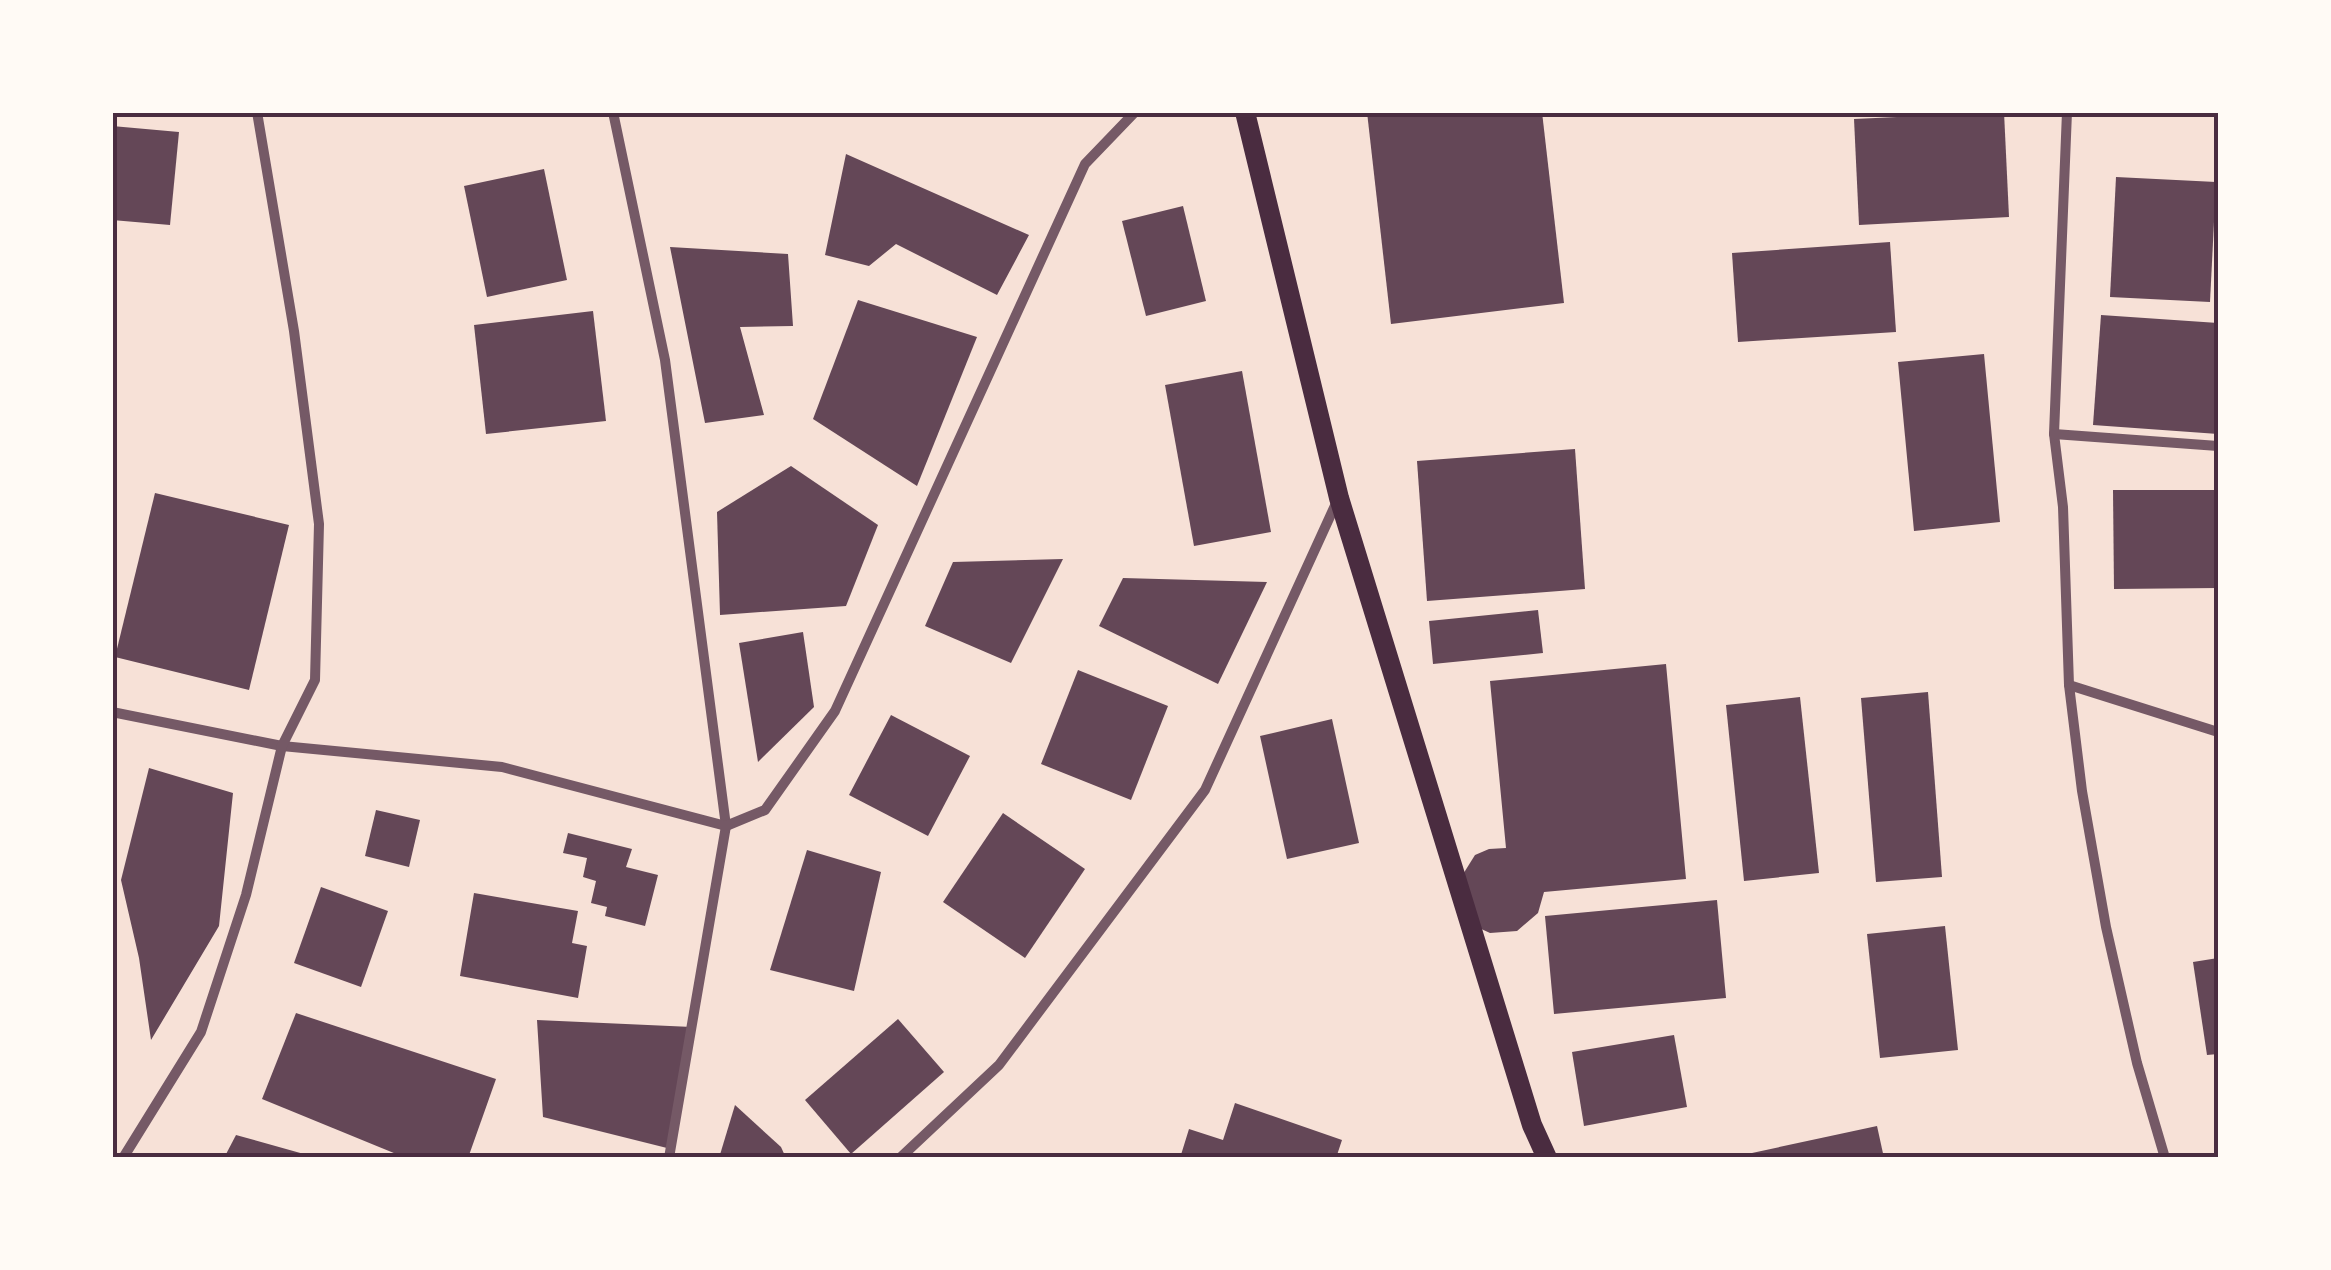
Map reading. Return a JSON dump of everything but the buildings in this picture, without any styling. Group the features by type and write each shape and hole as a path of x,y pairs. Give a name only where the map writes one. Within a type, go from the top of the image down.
{"main road":[{"path":"1245,112 1338,498 1532,1125 1548,1158"}],"street":[{"path":"123,1158 201,1032 246,895 282,746 316,680 319,524 294,331 257,112"},
{"path":"613,112 665,360 726,826 669,1158"},
{"path":"112,712 282,746 502,767 726,826 765,810 835,711 1084,164 1135,112"},
{"path":"2066,112 2067,172 2054,434 2063,506 2070,685 2082,790 2106,927 2133,1046 2165,1158"},
{"path":"2054,434 2218,446"},
{"path":"900,1158 999,1064 1205,790 1338,498"},
{"path":"2070,685 2218,732"}]}
